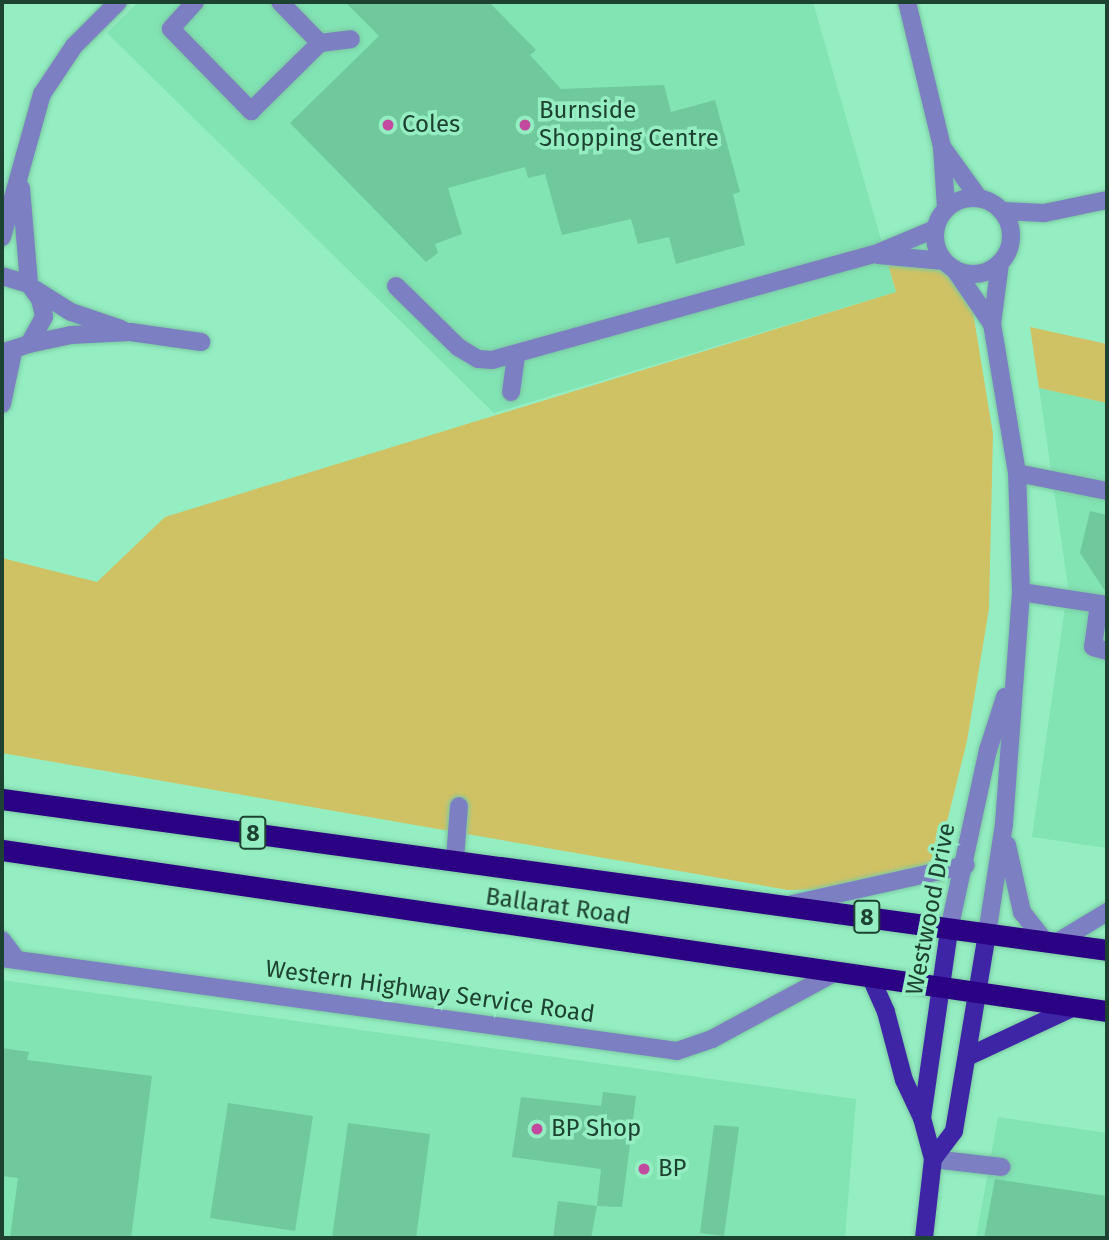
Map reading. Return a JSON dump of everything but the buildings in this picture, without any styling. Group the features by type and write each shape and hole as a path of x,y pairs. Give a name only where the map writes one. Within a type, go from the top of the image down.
{"highway":[{"name":"Ballarat Road","path":"2,799 1107,950"},
{"name":"Ballarat Road","path":"2,849 1107,1011"}],"main road":[{"name":"Westwood Drive","path":"924,1238 933,1159 922,1118 949,929"},
{"name":"Westwood Drive","path":"933,1159 954,1131 969,1056 987,934"},
{"path":"871,978 886,1012 904,1080 922,1118"},
{"path":"969,1056 992,1041 1074,1007"}],"street":[{"path":"2,237 21,181 28,135 43,94 74,47 118,2"},
{"path":"195,2 167,33 251,111 320,43 351,39"},
{"path":"280,2 320,43"},
{"path":"907,2 942,147 946,208 935,229 937,250 950,265"},
{"path":"942,147 978,197 1003,211 1044,213 1107,200"},
{"path":"2,404 15,350 44,317 32,287 21,181"},
{"path":"946,208 978,197"},
{"path":"1003,211 1011,236"},
{"path":"874,254 950,265 976,274 1000,263 1011,236 1044,213"},
{"path":"396,286 467,354 492,360 516,356 874,254 935,229"},
{"name":"Westwood Drive","path":"987,934 1004,824 1013,670 1021,592 1017,473 992,324 1000,263"},
{"name":"Westwood Drive","path":"950,265 992,324"},
{"path":"2,276 32,287 71,312 130,332 201,342"},
{"path":"15,350 71,335 130,332"},
{"path":"511,392 516,356"},
{"path":"1017,473 1107,491"},
{"path":"1021,592 1103,604 1093,647 1107,651"},
{"name":"Westwood Drive","path":"949,929 966,865 988,750 1013,670"},
{"path":"455,859 459,806"},
{"path":"1004,824 1022,912 1050,942 1107,912"},
{"path":"785,905 966,865"},
{"path":"2,940 10,959"},
{"name":"Western Highway Service Road","path":"10,959 677,1051 712,1039 834,973"},
{"path":"933,1159 1002,1167"}],"shaded area":[{"name":"Burnside Shopping Centre","path":"138,2 813,2 896,292 494,413 107,33"},
{"path":"888,264 932,266 956,281 973,312 993,434 989,609 967,741 944,834 938,854 922,868 838,889 788,890 2,753 2,558 97,582 165,517 896,292"},
{"path":"1030,327 1107,344 1107,403 1039,388"},
{"path":"1039,388 1107,403 1107,848 1032,837 1068,586"},
{"path":"2,980 856,1099 845,1238 2,1238"},
{"path":"998,1117 1107,1133 1107,1238 976,1238"}],"place":[{"name":"Coles","path":"388,125"},
{"name":"Burnside Shopping Centre","path":"525,125"},
{"name":"BP Shop","path":"537,1129"},
{"name":"BP","path":"644,1169"}]}
